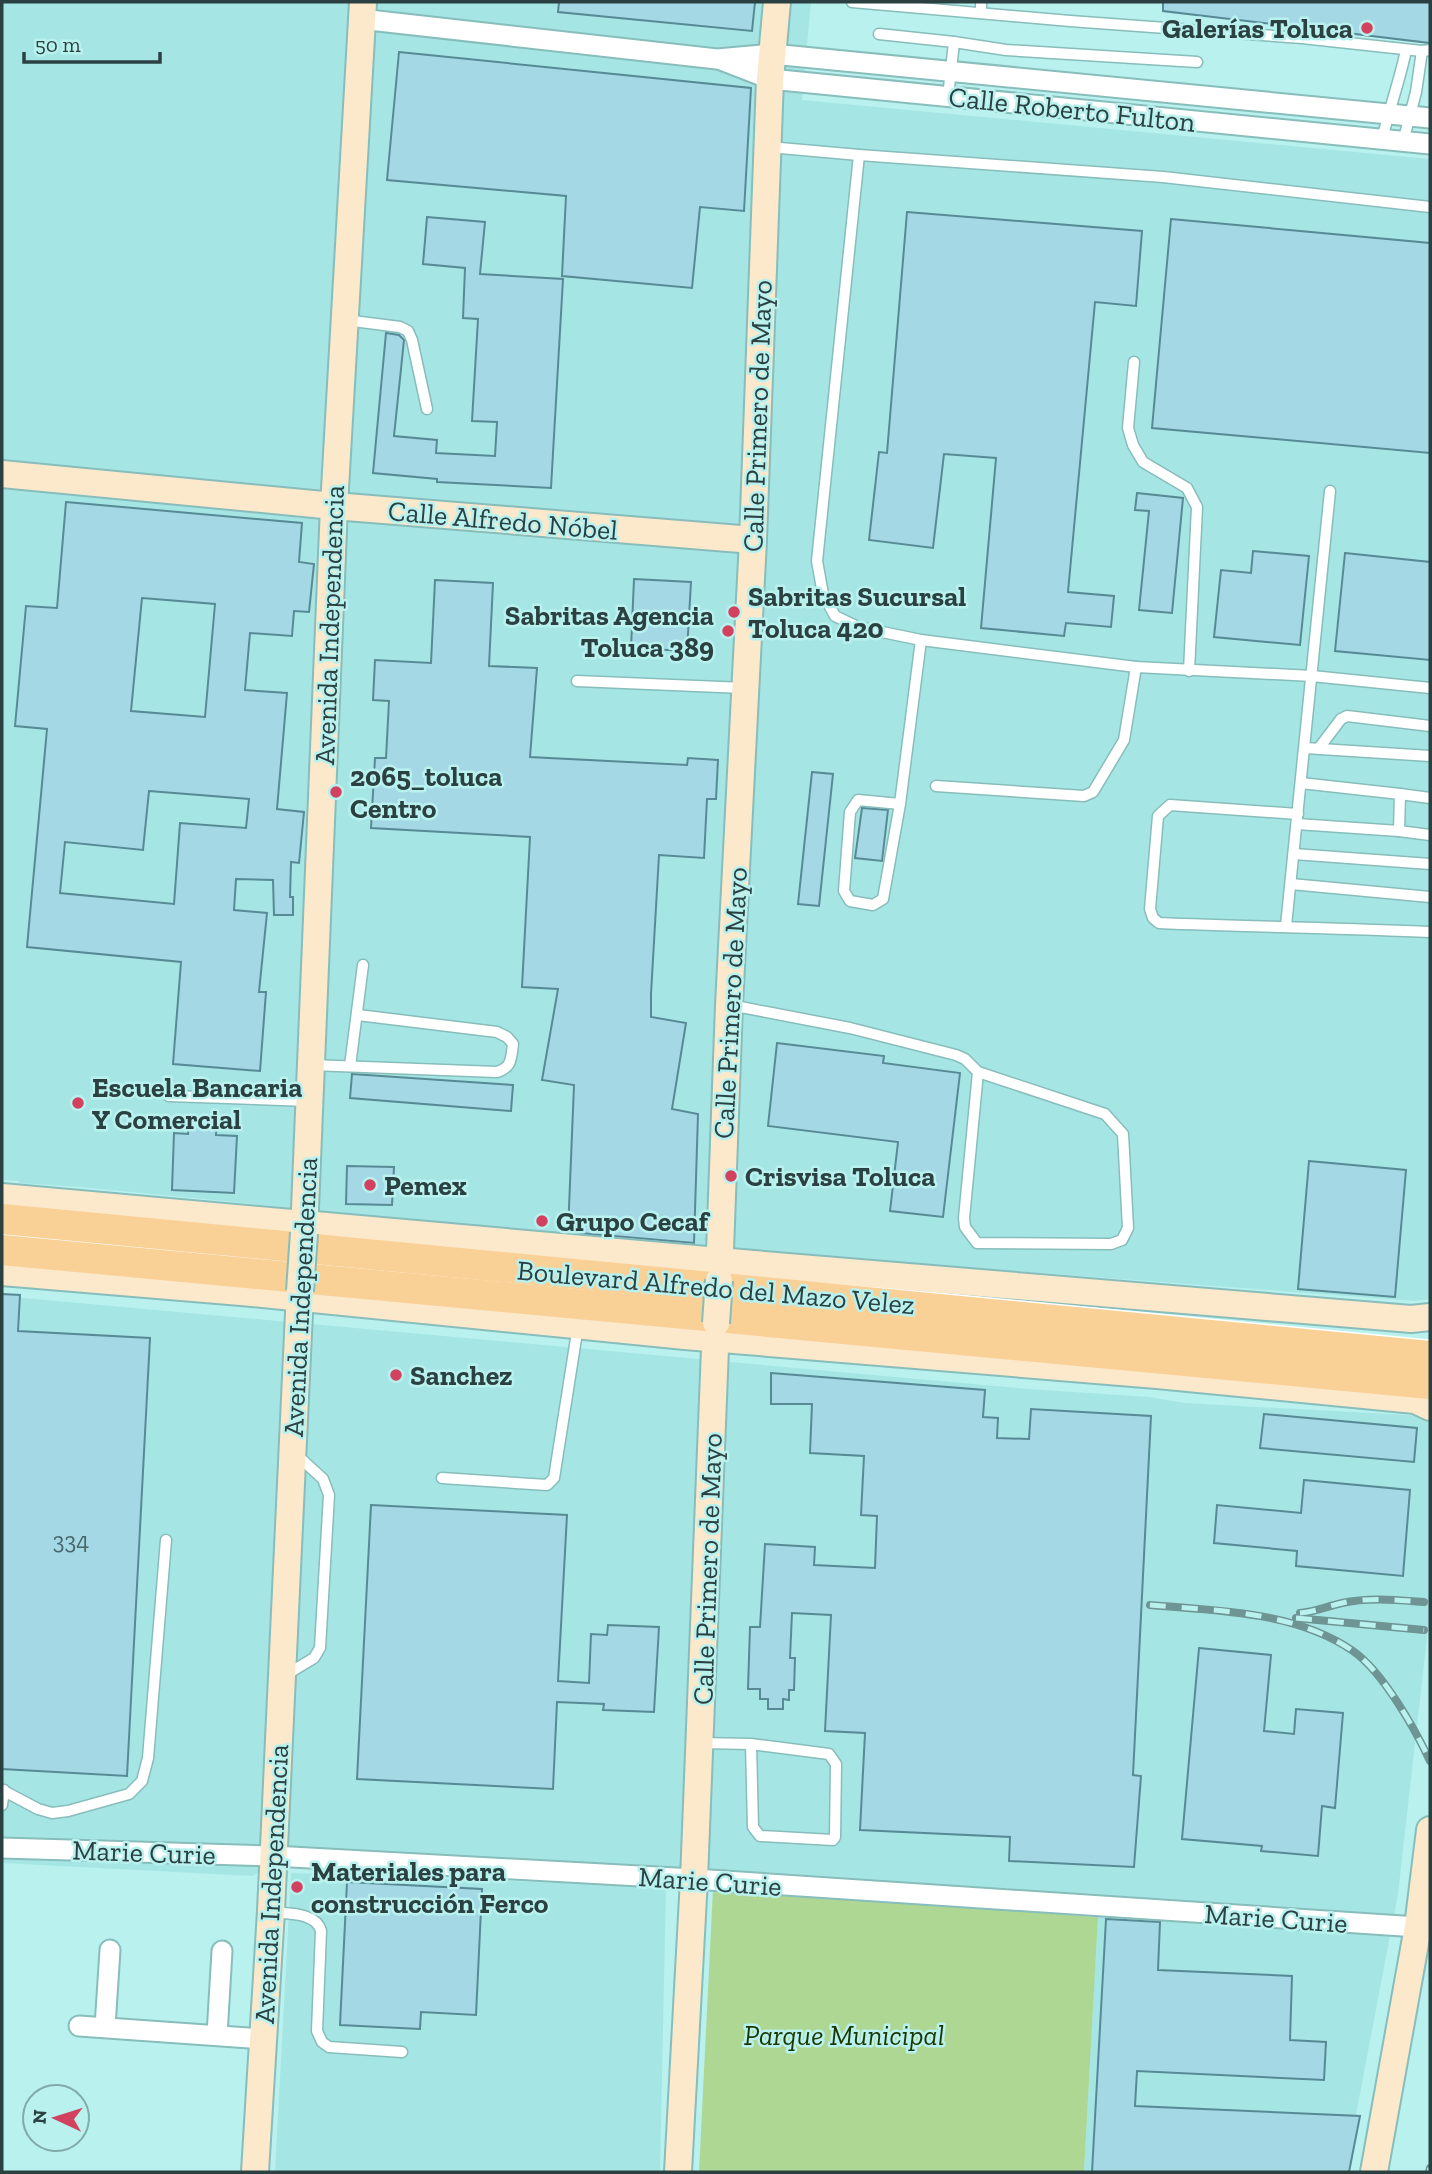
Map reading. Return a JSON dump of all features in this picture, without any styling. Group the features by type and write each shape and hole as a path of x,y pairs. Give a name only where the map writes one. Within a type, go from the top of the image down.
{"main road":[{"name":"Calle Primero de Mayo","path":"678,2172 694,1880 729,1005 753,540 771,67 777,2"},
{"name":"Avenida Independencia","path":"255,2172 271,1912 304,1228 334,506 361,11"},
{"name":"Calle Alfredo Nóbel","path":"2,474 334,506 753,540"},
{"name":"Boulevard Alfredo del Mazo Velez","path":"2,1197 719,1270 1411,1319 1430,1317"},
{"name":"Boulevard Alfredo del Mazo Velez","path":"2,1219 1430,1356"},
{"name":"Boulevard Alfredo del Mazo Velez","path":"2,1250 1430,1384"},
{"name":"Boulevard Alfredo del Mazo Velez","path":"2,1272 300,1295 685,1336 716,1330 1415,1401 1430,1407"},
{"path":"1374,2172 1418,1927 1430,1830"}],"street":[{"name":"Calle Roberto Fulton","path":"361,11 717,59 948,97 1430,144"},
{"name":"Calle Roberto Fulton","path":"771,67 951,71 1430,118"},
{"name":"Marie Curie","path":"2,1848 273,1856 694,1880 1418,1927"},
{"path":"105,2027 110,1950"},
{"path":"217,2035 222,1951"},
{"path":"79,2026 263,2039"}],"lane":[{"path":"852,2 1302,38 1426,51 1403,142"},
{"path":"981,2 981,13"},
{"path":"879,34 1006,50 1197,62"},
{"path":"948,97 954,42"},
{"path":"1382,139 1399,87 1406,50"},
{"path":"768,146 1163,177 1430,207"},
{"path":"859,155 817,561 823,594 835,616 859,628 921,640 1136,667 1311,676 1430,688"},
{"path":"344,320 400,327 408,331 427,409"},
{"path":"1134,362 1128,428 1133,445 1143,462 1187,488 1197,507 1189,671"},
{"path":"1286,926 1330,491"},
{"path":"900,804 859,800 853,804 850,812 844,891 850,901 873,905 883,899 900,804 921,640"},
{"path":"936,786 1084,796 1093,792 1124,740 1136,667"},
{"path":"577,681 746,688"},
{"path":"1319,748 1341,719 1347,716 1430,726"},
{"path":"1305,748 1430,756"},
{"path":"1301,783 1430,799"},
{"path":"1399,794 1399,831"},
{"path":"1430,835 1170,805 1158,816 1150,909 1153,918 1159,923 1430,932"},
{"path":"1294,854 1430,863"},
{"path":"1291,884 1430,897"},
{"path":"350,1066 363,965"},
{"path":"729,1005 850,1028 956,1055 965,1059 978,1072 1105,1114 1123,1134 1128,1228 1122,1240 1111,1244 977,1243 969,1235 964,1218 978,1072"},
{"path":"310,1065 496,1072 510,1064 513,1044 497,1032 358,1015"},
{"path":"169,1096 309,1101"},
{"path":"442,1478 547,1485 554,1478 578,1326"},
{"path":"282,1677 314,1658 320,1648 329,1495 323,1479 292,1451"},
{"path":"2,1805 3,1790 38,1809 52,1813 68,1811 129,1794 142,1781 148,1758 166,1539"},
{"path":"700,1743 751,1744 829,1754 836,1765 837,1803 835,1837 832,1840 760,1836 755,1832 751,1744"},
{"path":"271,1912 313,1918 319,1923 321,1931 317,2031 321,2042 329,2047 402,2052"}],"shaded area":[{"path":"2,2 811,2 802,100 1430,159 1430,1299 1415,1301 689,1247 2,1180"},
{"path":"2,1296 1028,1389 1149,1397 1185,1403 1425,1416 1430,1427 1430,1611 1398,1894 1345,2172 1084,2172 1099,1894 273,1862 253,1876 2,1863"},
{"path":"291,1873 666,1887 660,2172 275,2172"}],"green space":[{"name":"Parque Municipal","path":"713,1889 1098,1917 1084,2172 699,2172"}],"building":[{"path":"559,2 755,2 752,31 558,12"},
{"name":"Galerías Toluca","path":"1163,2 1430,2 1430,43 1163,11"},
{"path":"399,52 751,88 744,211 700,207 692,288 562,276 566,196 387,180"},
{"path":"907,212 1142,231 1136,306 1095,302 1068,592 1114,596 1111,627 1066,623 1064,636 981,628 996,458 944,454 933,548 869,540 879,452 887,453"},
{"path":"427,217 485,222 480,274 563,279 551,488 437,482 437,479 373,473 386,333 399,335 404,340 394,436 437,440 436,453 495,456 497,422 472,421 478,319 463,318 465,268 423,264"},
{"path":"1171,219 1430,243 1430,453 1152,428"},
{"path":"1137,493 1183,498 1172,613 1139,610 1149,511 1135,510"},
{"path":"66,502 302,523 299,562 314,564 309,612 294,611 292,636 250,633 245,690 287,693 277,809 304,812 299,863 291,862 290,897 293,897 293,915 274,915 273,880 236,879 234,910 267,913 259,992 266,992 260,1071 173,1064 181,962 27,947 47,729 15,726 26,606 57,608","holes":["142,598 215,604 205,717 131,711","149,791 249,799 246,828 180,823 174,904 60,893 65,842 143,850"]},
{"path":"1253,551 1309,556 1300,645 1214,637 1221,570 1251,573"},
{"path":"1345,553 1430,562 1430,660 1335,651"},
{"path":"634,579 691,582 687,651 631,648"},
{"path":"435,580 493,583 489,666 537,668 530,757 687,765 688,758 718,760 716,799 707,799 704,858 659,855 651,994 651,1017 686,1023 672,1109 698,1114 694,1243 568,1232 574,1085 542,1080 558,989 522,987 530,837 371,828 375,758 386,758 389,701 373,700 375,660 431,663"},
{"path":"812,772 833,774 819,906 798,904"},
{"path":"862,808 888,810 882,861 855,858"},
{"path":"777,1043 884,1056 883,1063 960,1073 943,1217 890,1211 898,1142 768,1126"},
{"path":"352,1074 513,1085 511,1111 350,1098"},
{"path":"189,1116 217,1117 216,1135 237,1136 234,1193 172,1190 174,1133 188,1134"},
{"path":"1309,1161 1406,1170 1395,1297 1298,1289"},
{"name":"Pemex","path":"347,1166 394,1167 392,1205 346,1204"},
{"path":"2,1294 20,1295 18,1331 150,1338 127,1776 2,1769"},
{"path":"771,1373 985,1390 983,1417 998,1418 997,1438 1029,1439 1031,1409 1151,1416 1133,1775 1141,1776 1134,1867 1009,1861 1010,1837 860,1830 865,1733 825,1731 831,1615 792,1613 790,1658 795,1658 794,1690 789,1690 789,1700 783,1699 783,1709 768,1709 768,1699 760,1699 760,1689 748,1689 750,1627 760,1627 765,1544 815,1547 814,1565 875,1568 877,1516 861,1515 864,1456 810,1453 812,1404 771,1404"},
{"path":"1264,1414 1417,1428 1414,1462 1260,1448"},
{"path":"1304,1480 1410,1490 1403,1576 1296,1566 1297,1551 1214,1543 1217,1505 1301,1513"},
{"path":"371,1505 567,1515 558,1681 589,1683 591,1634 607,1635 608,1625 659,1627 654,1712 603,1710 604,1704 557,1702 553,1789 357,1779"},
{"path":"1199,1648 1271,1655 1264,1731 1294,1734 1296,1709 1343,1713 1335,1808 1322,1806 1318,1856 1261,1851 1262,1846 1182,1839"},
{"path":"347,1882 482,1889 476,2015 421,2012 420,2029 340,2025"},
{"path":"1106,1919 1160,1922 1158,1970 1292,1976 1290,2040 1326,2042 1324,2080 1137,2071 1135,2106 1360,2116 1349,2172 1092,2172"}],"railway":[{"path":"1300,1613 1362,1600 1424,1602"},
{"path":"1150,1605 1255,1615 1281,1620 1330,1638 1353,1651 1376,1673 1407,1718 1430,1761"},
{"path":"1296,1618 1424,1630"},
{"path":"1429,2172 1430,2168"}],"place":[{"name":"Galerías Toluca","path":"1367,28"},
{"name":"Sabritas Sucursal Toluca 420","path":"734,612"},
{"name":"Sabritas Agencia Toluca 389","path":"728,631"},
{"name":"2065_toluca Centro","path":"336,792"},
{"name":"Escuela Bancaria Y Comercial","path":"78,1103"},
{"name":"Crisvisa Toluca","path":"731,1176"},
{"name":"Pemex","path":"370,1185"},
{"name":"Grupo Cecaf","path":"542,1221"},
{"name":"Sanchez","path":"396,1375"},
{"name":"Materiales para construcción Ferco","path":"297,1887"}]}
